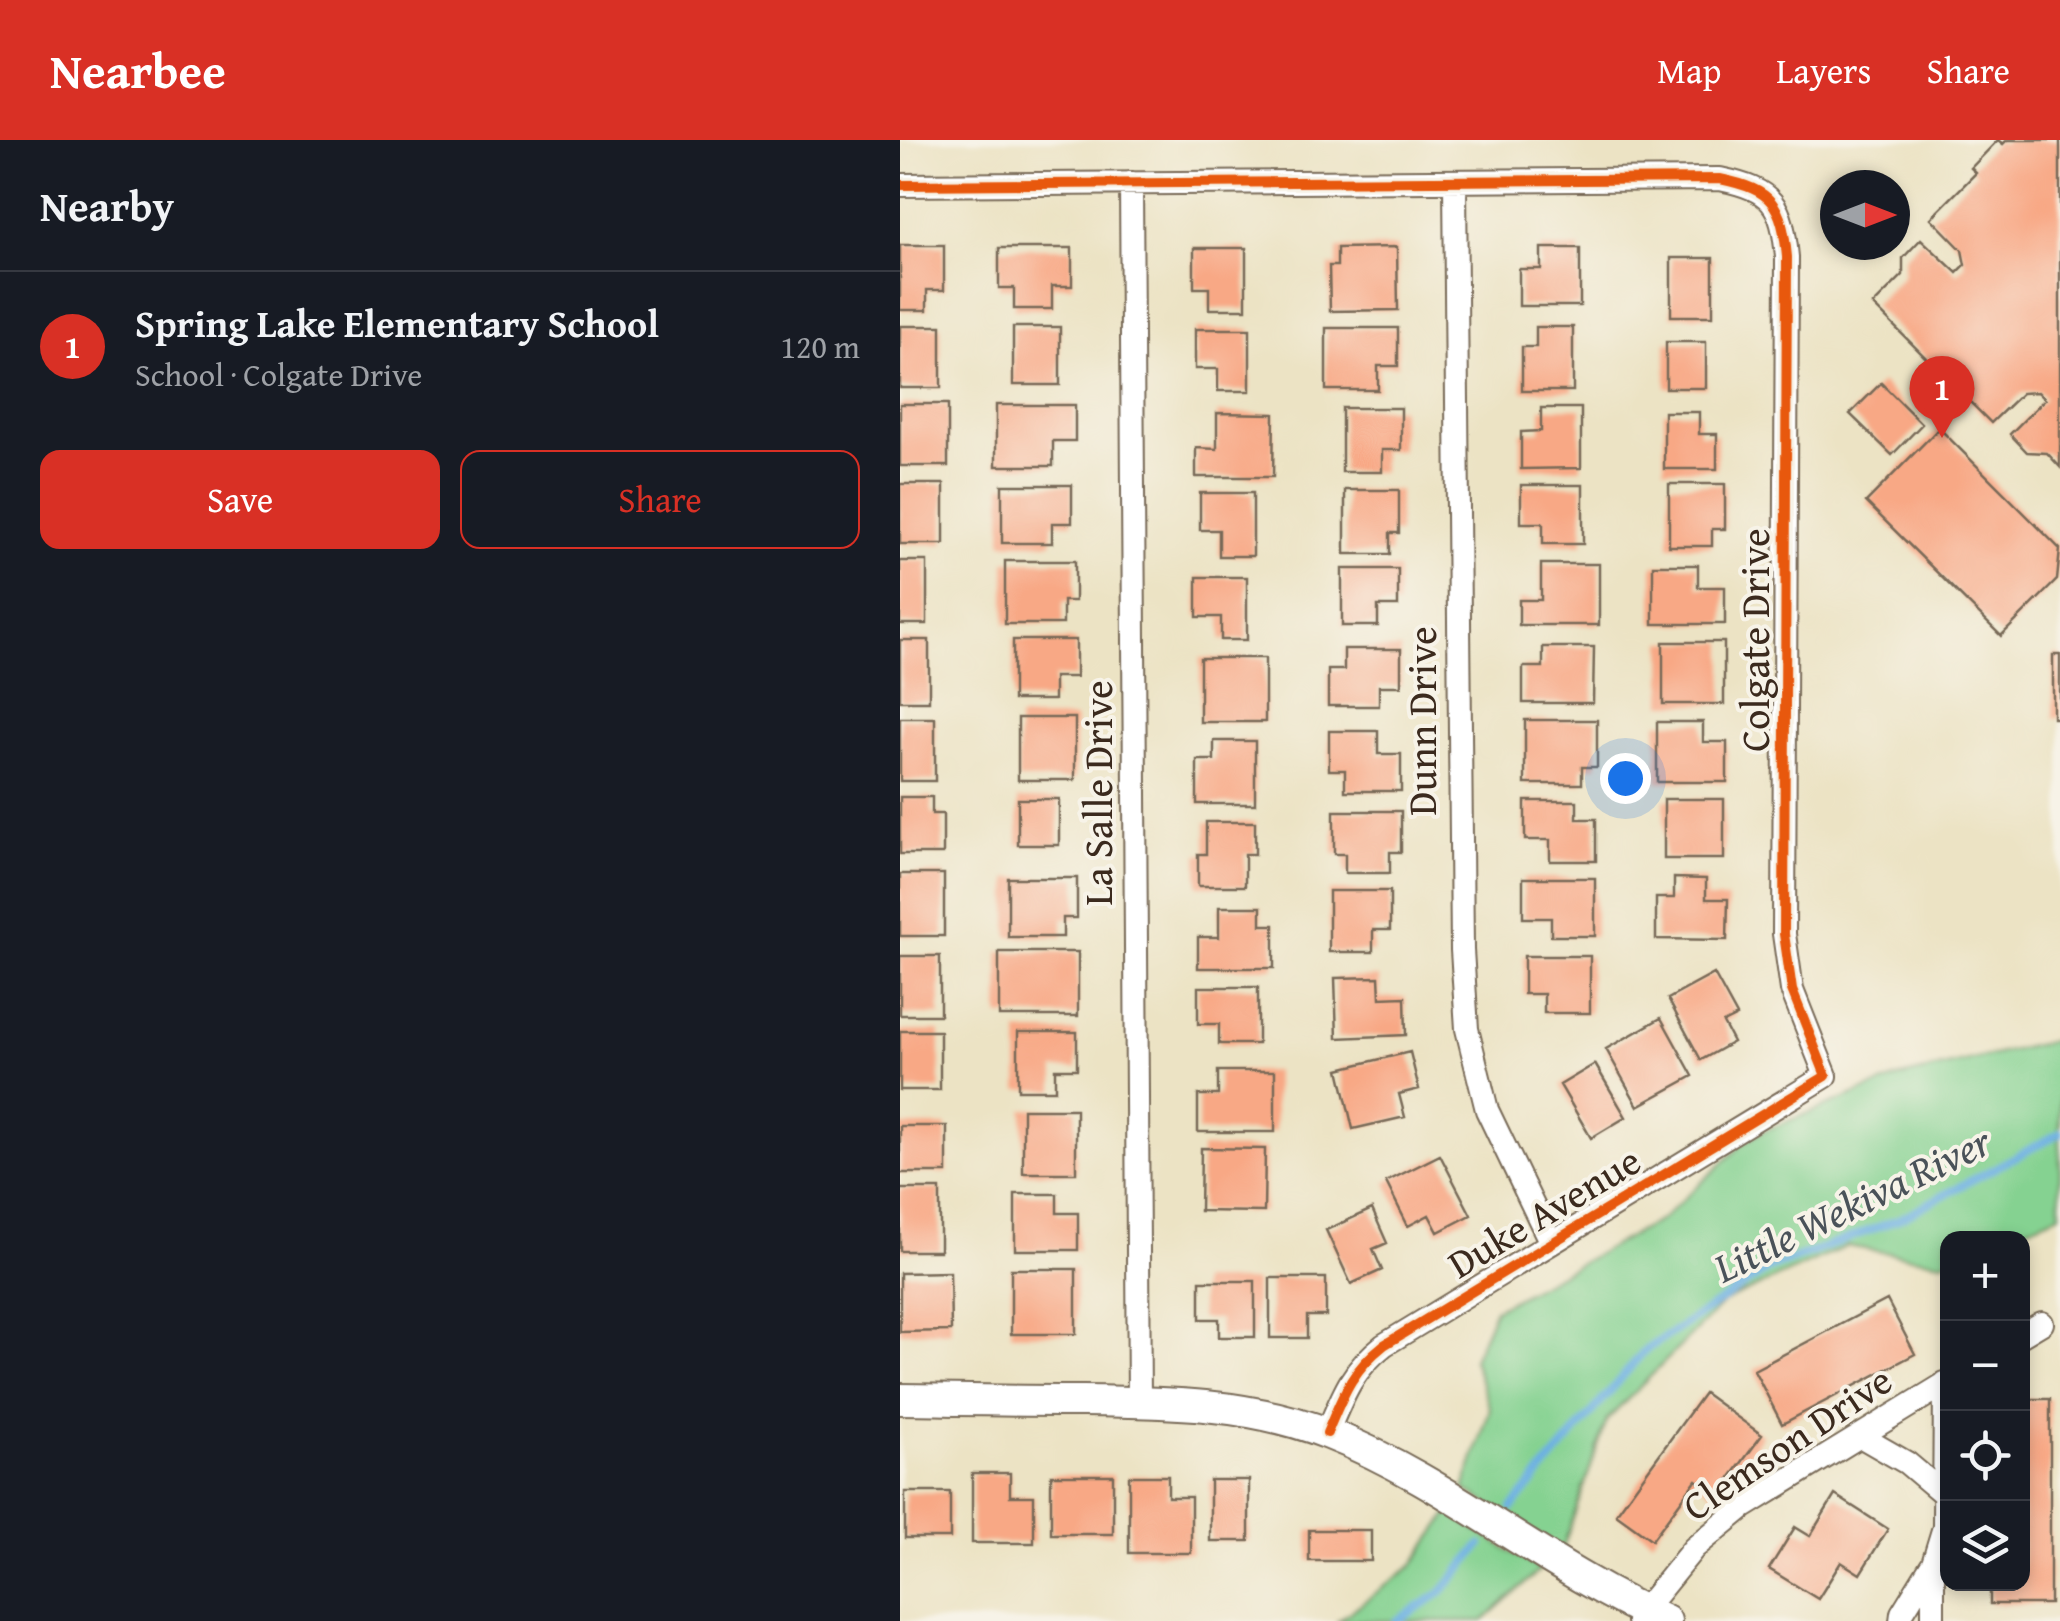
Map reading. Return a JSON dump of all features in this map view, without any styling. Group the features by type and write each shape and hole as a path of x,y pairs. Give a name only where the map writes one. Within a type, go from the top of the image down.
{"street":[{"name":"Colgate Drive","path":"1456,182 1720,179 1752,186 1772,199 1784,226 1784,934 1792,990 1826,1076"},
{"path":"900,185 1456,182"},
{"name":"Dunn Drive","path":"1456,182 1462,950 1467,1029 1488,1110 1550,1243"},
{"name":"La Salle Drive","path":"1131,183 1139,1402"},
{"name":"Duke Avenue","path":"1327,1433 1346,1388 1362,1363 1384,1345 1826,1076"},
{"name":"Clemson Drive","path":"1649,1618 1694,1548 1744,1506 1940,1386"},
{"path":"900,1399 1139,1402 1226,1408 1327,1433 1400,1467 1649,1618"},
{"path":"1860,1436 1907,1463 1940,1491"},
{"path":"1901,1621 1902,1613 1933,1564 1944,1527 1945,1501"},
{"path":"1933,1564 1933,1621"}],"green space":[{"path":"2060,1039 2060,1214 2018,1231 1940,1231 1940,1262 1847,1246 1724,1302 1607,1420 1562,1550 1464,1489 1490,1409 1473,1359 1495,1309 1662,1219 1744,1143 1763,1131 1897,1078"},
{"path":"1449,1513 1540,1570 1483,1621 1338,1621 1412,1566"}],"building":[{"path":"1998,140 2003,144 2007,140 2060,140 2060,467 2047,453 2027,452 2010,434 2045,399 2038,392 2022,393 1991,423 1873,305 1903,275 1903,260 1910,260 1910,251 1921,239 1957,273 1965,265 1962,250 1931,218 1976,173 1971,168"},
{"path":"900,245 944,245 944,290 927,290 927,310 900,310"},
{"path":"1397,247 1398,310 1330,311 1329,266 1337,266 1337,248"},
{"path":"999,248 1072,248 1072,286 1052,286 1052,309 1014,309 1014,288 999,288"},
{"path":"1194,248 1246,248 1246,309 1209,309 1209,288 1194,288"},
{"path":"1541,248 1580,248 1580,306 1519,306 1519,269 1541,269"},
{"path":"1671,258 1713,258 1713,316 1671,316"},
{"path":"900,326 941,326 941,388 900,388"},
{"path":"1013,327 1060,327 1060,385 1013,385"},
{"path":"1536,327 1573,327 1573,391 1522,391 1522,347 1536,347"},
{"path":"1326,328 1398,328 1398,366 1378,366 1378,390 1326,390"},
{"path":"1195,329 1250,329 1250,391 1218,391 1218,369 1195,369"},
{"path":"1666,342 1706,342 1706,388 1666,388"},
{"path":"1881,383 1922,424 1892,455 1850,414"},
{"path":"900,404 948,404 948,466 900,466"},
{"path":"996,405 1075,405 1075,441 1053,441 1053,466 996,466"},
{"path":"1342,408 1401,408 1401,450 1382,450 1382,472 1342,472"},
{"path":"1541,408 1581,408 1581,468 1521,469 1521,432 1541,431"},
{"path":"1664,412 1699,412 1699,434 1717,434 1717,469 1664,469"},
{"path":"1217,413 1274,414 1273,477 1196,477 1196,448 1217,449"},
{"path":"1939,428 2060,549 2057,580 2001,636 1866,502"},
{"path":"900,484 944,484 944,544 900,544"},
{"path":"1669,484 1725,484 1725,529 1712,529 1712,546 1669,546"},
{"path":"1002,485 1072,485 1072,523 1052,523 1052,543 1002,543"},
{"path":"1521,485 1583,485 1583,544 1543,544 1543,523 1521,523"},
{"path":"1345,490 1399,490 1399,533 1390,533 1390,554 1345,554"},
{"path":"1200,493 1253,493 1253,556 1219,556 1219,530 1200,530"},
{"path":"900,561 927,561 927,624 900,624"},
{"path":"1005,561 1075,561 1075,601 1063,601 1063,624 1005,624"},
{"path":"1541,564 1599,564 1599,625 1519,625 1519,600 1541,600"},
{"path":"1653,565 1698,565 1698,587 1725,587 1725,624 1653,624"},
{"path":"1342,569 1398,569 1398,606 1378,606 1378,626 1342,626"},
{"path":"1197,577 1247,577 1247,640 1221,640 1221,617 1197,617"},
{"path":"900,640 929,640 929,701 900,701"},
{"path":"1013,640 1076,640 1076,677 1054,677 1054,700 1013,700"},
{"path":"1663,642 1724,642 1724,704 1663,704"},
{"path":"1543,647 1594,647 1593,703 1523,703 1523,667 1543,667"},
{"path":"1344,649 1401,649 1401,686 1379,686 1379,706 1328,706 1328,670 1344,670"},
{"path":"2053,655 2060,655 2060,718 2053,718"},
{"path":"1200,658 1265,658 1265,722 1200,722"},
{"path":"900,718 935,718 935,781 900,781"},
{"path":"1018,718 1075,718 1075,780 1018,780"},
{"path":"1525,720 1597,720 1597,767 1582,767 1582,784 1525,784"},
{"path":"1657,722 1703,722 1703,742 1727,742 1727,782 1657,782"},
{"path":"1329,731 1378,731 1378,754 1401,754 1401,791 1345,791 1345,770 1329,770"},
{"path":"1214,741 1255,741 1255,804 1197,804 1197,760 1214,760"},
{"path":"900,797 932,797 932,814 943,814 943,854 900,854"},
{"path":"1018,799 1059,799 1059,845 1018,845"},
{"path":"1664,799 1724,799 1724,859 1664,859"},
{"path":"1525,801 1577,801 1577,819 1596,819 1596,861 1550,861 1550,840 1525,840"},
{"path":"1334,811 1401,811 1401,852 1390,852 1390,873 1345,873 1345,854 1334,854"},
{"path":"1206,822 1255,822 1255,854 1245,854 1245,886 1198,886 1198,854 1206,854"},
{"path":"900,874 944,874 944,936 900,936"},
{"path":"1008,878 1077,878 1077,918 1063,918 1063,937 1008,937"},
{"path":"1523,878 1595,878 1595,936 1551,936 1551,918 1523,918"},
{"path":"1674,878 1706,879 1706,899 1728,899 1727,940 1656,939 1656,898 1674,898"},
{"path":"1329,891 1390,891 1390,930 1373,930 1373,952 1329,952"},
{"path":"1219,907 1261,907 1261,925 1274,925 1274,968 1198,968 1198,937 1219,937"},
{"path":"999,952 1078,952 1078,1016 999,1016"},
{"path":"900,956 940,956 940,1015 900,1015"},
{"path":"1524,956 1590,956 1590,1013 1544,1013 1544,994 1524,994"},
{"path":"1714,974 1737,1016 1723,1023 1733,1042 1701,1060 1668,999"},
{"path":"1379,977 1380,998 1405,997 1406,1035 1337,1038 1335,978"},
{"path":"1198,987 1258,987 1258,1044 1219,1044 1219,1024 1198,1024"},
{"path":"1661,1018 1693,1076 1638,1106 1606,1049"},
{"path":"900,1031 940,1031 940,1090 900,1090"},
{"path":"1018,1032 1077,1032 1077,1069 1055,1069 1055,1090 1018,1090"},
{"path":"1410,1052 1419,1089 1399,1094 1405,1117 1353,1129 1339,1069"},
{"path":"1595,1064 1626,1117 1591,1138 1560,1085"},
{"path":"1218,1071 1275,1071 1275,1132 1198,1132 1198,1095 1218,1095"},
{"path":"1023,1109 1076,1109 1076,1173 1023,1173"},
{"path":"900,1126 947,1126 947,1173 900,1173"},
{"path":"1201,1148 1265,1149 1264,1212 1200,1211"},
{"path":"1440,1155 1471,1215 1438,1232 1429,1215 1408,1226 1386,1182"},
{"path":"900,1189 940,1189 940,1251 900,1251"},
{"path":"1015,1194 1057,1194 1057,1213 1078,1213 1078,1250 1015,1250"},
{"path":"1372,1209 1387,1243 1373,1249 1382,1270 1351,1284 1326,1230"},
{"path":"1011,1269 1076,1269 1076,1334 1011,1334"},
{"path":"950,1272 951,1331 900,1332 900,1273"},
{"path":"1270,1278 1326,1278 1326,1316 1307,1316 1307,1338 1270,1338"},
{"path":"1200,1281 1255,1281 1255,1337 1219,1337 1219,1319 1200,1319"},
{"path":"1887,1300 1915,1354 1782,1424 1754,1370"},
{"path":"1704,1393 1762,1435 1717,1496 1696,1480 1652,1540 1616,1514"},
{"path":"2030,1399 2050,1399 2050,1604 1990,1604 1990,1591 2030,1591"},
{"path":"972,1473 1010,1473 1010,1496 1034,1496 1034,1543 972,1543"},
{"path":"1051,1475 1113,1475 1113,1534 1051,1534"},
{"path":"1129,1476 1168,1476 1168,1497 1191,1497 1191,1553 1129,1553"},
{"path":"1210,1480 1249,1480 1249,1541 1210,1541"},
{"path":"905,1492 950,1492 950,1538 905,1538"},
{"path":"1835,1495 1888,1529 1860,1574 1841,1562 1818,1599 1769,1569 1795,1527 1810,1536"},
{"path":"1309,1530 1371,1530 1371,1561 1309,1561"}],"waterway":[{"name":"Little Wekiva River","path":"1512,1508 1644,1351 1769,1269 1899,1219 2060,1133"},
{"name":"Little Wekiva River","path":"1396,1621 1441,1593 1481,1545"}],"cycle path":[{"path":"900,185 1720,179 1752,188 1772,202 1778,212 1787,257 1784,934 1792,990 1826,1076 1384,1345 1356,1374 1327,1433"}],"place":[{"name":"Spring Lake Elementary School","path":"1942,438"}]}
